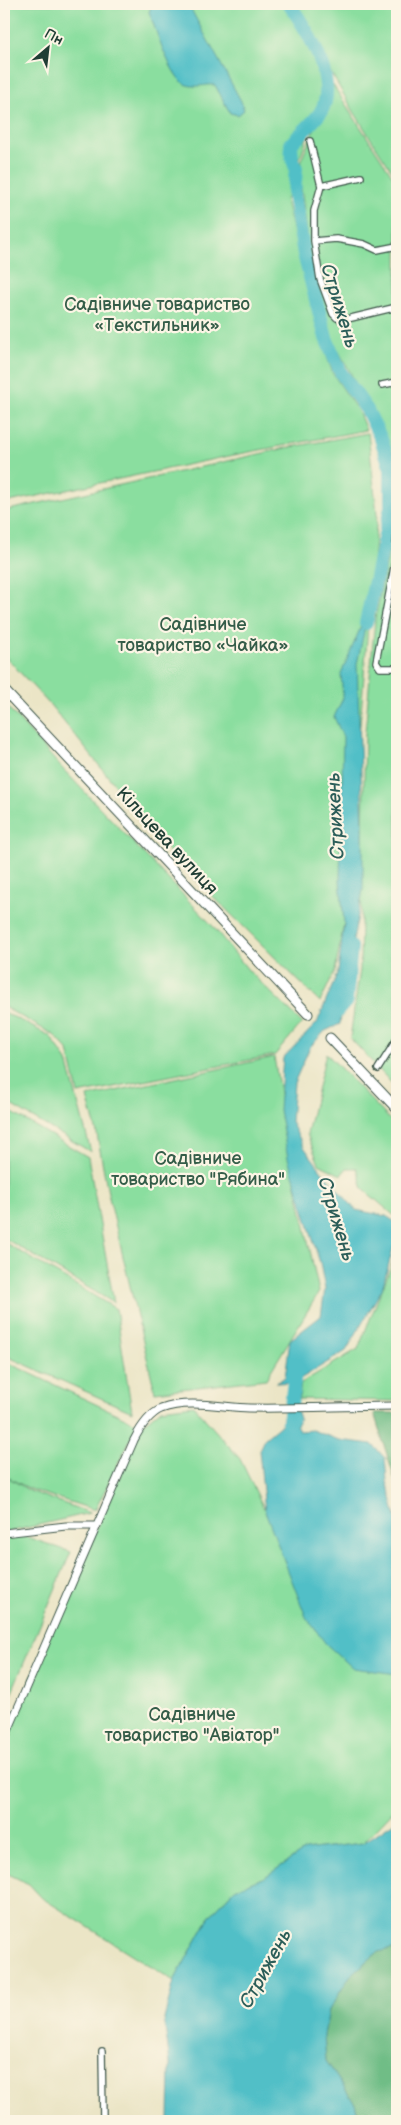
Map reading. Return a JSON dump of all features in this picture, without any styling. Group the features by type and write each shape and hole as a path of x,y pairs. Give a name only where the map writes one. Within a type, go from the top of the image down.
{"main road":[{"name":"Кільцева вулиця","path":"4,690 308,1014"},
{"path":"330,1038 397,1109"}],"street":[{"path":"310,140 322,186 314,211 314,241 320,279 333,314 337,318 348,319 397,307"},
{"path":"322,186 361,177"},
{"path":"314,241 336,239 364,244 377,250 397,246"},
{"path":"382,385 397,382"},
{"path":"397,534 395,562 376,653 376,662 380,668 397,668"},
{"path":"378,1070 397,1039"},
{"path":"4,1740 96,1526 142,1425 161,1409 184,1405 272,1407 397,1406"},
{"path":"4,1533 58,1527 96,1526"},
{"path":"102,2051 103,2121"}],"green space":[{"name":"Садівниче товариство «Текстильник»","path":"4,4 286,4 318,60 321,96 286,200 318,331 333,374 358,411 366,430 239,454 4,503"},
{"path":"292,4 397,4 397,178 355,114"},
{"path":"333,85 397,183 397,460 329,333 312,270 299,173 303,156"},
{"name":"Садівниче товариство «Чайка»","path":"368,433 377,514 344,923 335,971 320,1002 175,859 51,706 4,655 4,511 286,448"},
{"path":"397,512 397,1089 350,1038 360,970 365,734 375,619"},
{"path":"4,703 59,765 211,924 249,971 302,1023 275,1055 78,1094 68,1050 54,1035 4,1007"},
{"path":"4,1012 50,1036 67,1061 91,1152 4,1101"},
{"path":"326,1053 397,1127 397,1218 363,1189 357,1168 347,1168 341,1175 319,1164 307,1134"},
{"name":"Садівниче товариство \"Рябина\"","path":"274,1057 294,1176 319,1292 266,1379 155,1392 108,1193 96,1129 87,1097"},
{"path":"4,1108 88,1157 114,1303 4,1238"},
{"path":"4,1242 116,1309 132,1412 4,1355"},
{"path":"397,1252 397,1401 299,1399 301,1383 358,1349"},
{"path":"4,1361 138,1424 95,1510 32,1490 9,1478 30,1491 90,1513 4,1533"},
{"name":"Садівниче товариство \"Авіатор\"","path":"193,1405 240,1459 311,1605 397,1666 397,1807 363,1843 305,1850 265,1877 235,1889 210,1916 174,1981 42,1898 29,1884 4,1872 4,1740 142,1425 161,1409"},
{"path":"374,1413 397,1413 397,1487"},
{"path":"21,1535 71,1552 4,1710 4,1539"},
{"path":"397,1948 397,2121 360,2121 355,2104 326,2061 324,2035 329,2010 350,1976 378,1952"}],"water":[{"path":"152,4 188,4 241,101 244,110 238,115 230,113 215,85 187,85 175,74 164,52 149,12"},
{"path":"370,605 357,664 363,829 363,890 344,986 340,1024 325,1031 310,1047 294,1083 291,1122 304,1147 324,1174 356,1210 386,1216 397,1223 397,1242 394,1245 382,1289 346,1351 295,1382 276,1383 285,1377 290,1340 321,1316 325,1289 320,1263 288,1158 279,1110 283,1058 317,1023 338,972 344,923 340,881 343,737 334,717 343,698 341,674"},
{"path":"284,1412 298,1413 300,1418 296,1425 300,1431 312,1430 339,1440 372,1444 385,1458 387,1481 397,1522 397,1674 353,1668 326,1644 306,1617 265,1511 259,1450 264,1439 282,1424"},
{"path":"397,1820 397,1948 378,1952 350,1976 329,2010 324,2035 326,2061 355,2104 360,2121 169,2121 170,2064 164,2019 174,1981 210,1916 235,1889 265,1877 305,1850 363,1843"}],"waterway":[{"name":"Стрижень","path":"289,4 304,27 319,57 326,87 325,101 320,113 291,144 292,158 296,168 294,195 304,254 326,338 341,373 367,410 381,439 391,469 391,507 366,623"},
{"name":"Стрижень","path":"330,1019 346,1001 351,947"},
{"name":"Стрижень","path":"289,1422 296,1364"}]}
